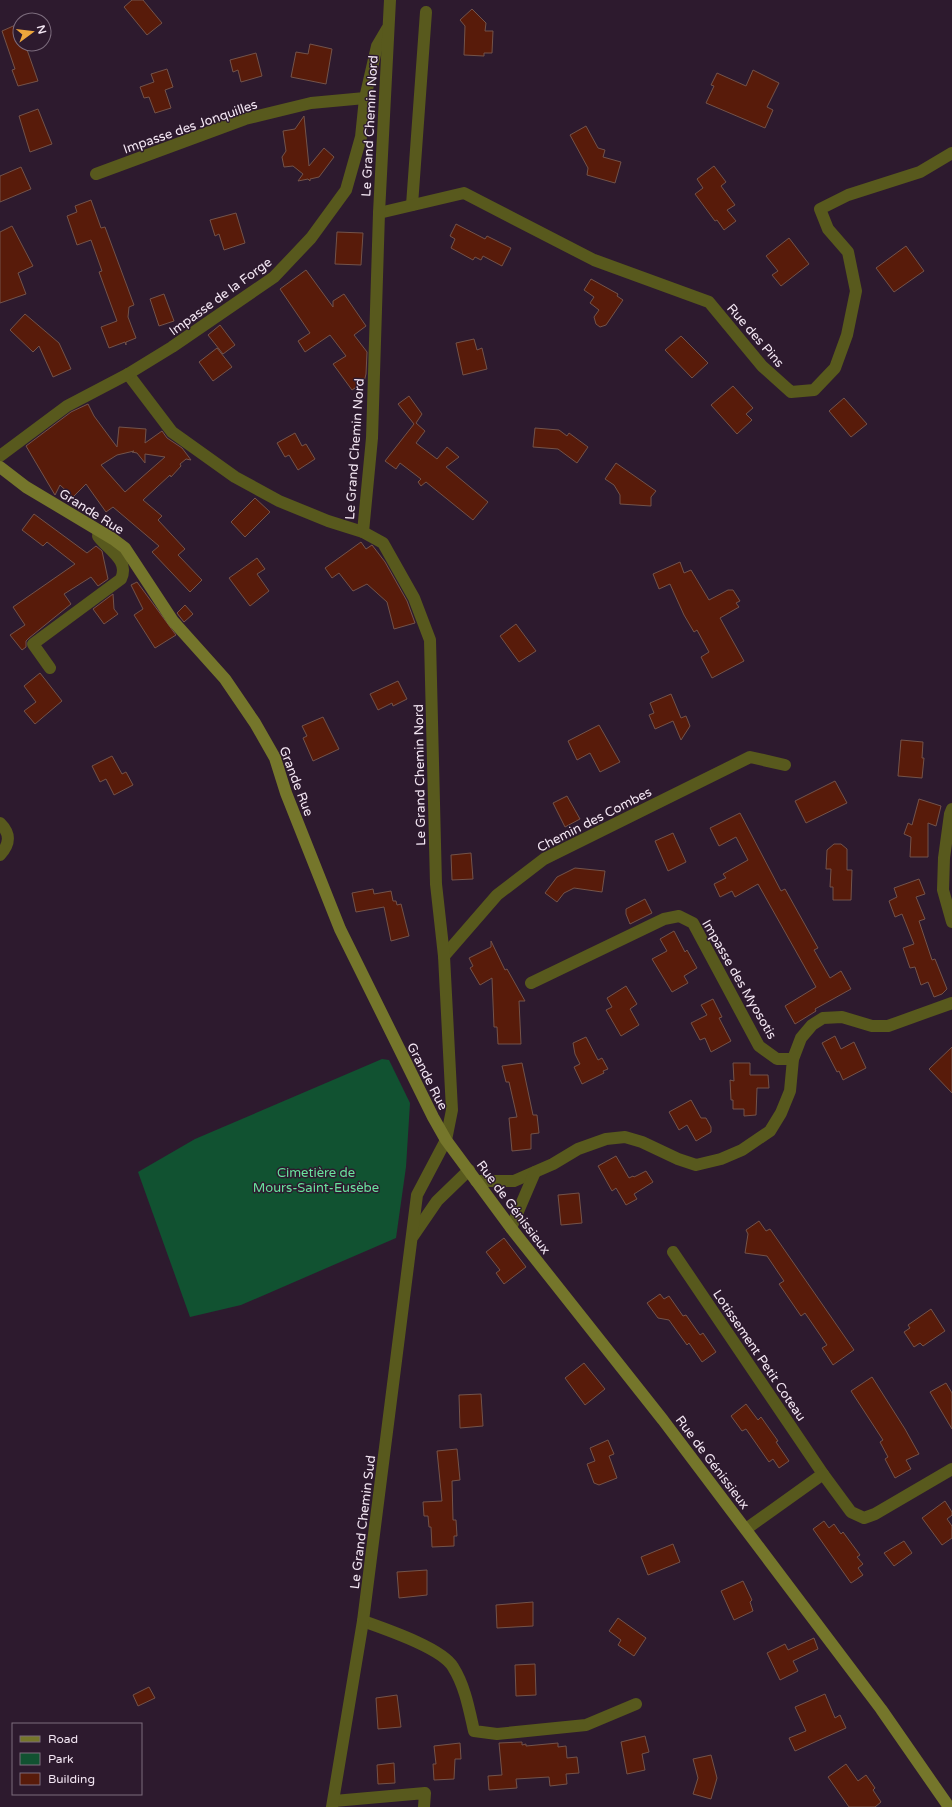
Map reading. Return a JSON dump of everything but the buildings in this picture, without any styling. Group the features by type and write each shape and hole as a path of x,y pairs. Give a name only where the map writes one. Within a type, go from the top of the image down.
{"street":[{"name":"Le Grand Chemin Nord","path":"390,0 380,213 372,438 363,532 383,543 414,598 430,640 436,884 444,956 452,1110 446,1140"},
{"path":"412,206 426,12"},
{"name":"Impasse de la Forge","path":"0,456 67,406 128,374 172,347 274,277 311,238 346,190 361,137 365,98 377,46 388,28"},
{"name":"Impasse des Jonquilles","path":"96,174 245,120 311,103 365,98"},
{"name":"Rue des Pins","path":"380,213 464,194 594,260 709,302 762,366 792,392 814,390 834,368 847,336 856,291 848,252 828,229 820,209 848,196 920,172 952,153"},
{"path":"128,374 172,432 236,477 279,501 328,521 363,532"},
{"name":"Grande Rue","path":"0,467 26,487 125,548 173,621 225,678 255,723 271,751 340,929 433,1117 446,1140"},
{"path":"50,668 33,644 121,579 123,574 124,567 119,558 98,536 99,532"},
{"name":"Chemin des Combes","path":"444,956 497,895 544,859 750,757 785,765"},
{"path":"952,809 944,858 943,890 952,922"},
{"path":"0,823 8,835 8,843 0,855"},
{"name":"Impasse des Myosotis","path":"531,983 664,919 680,916 693,922 759,1046 777,1059 793,1059"},
{"path":"476,1181 514,1181 553,1164 578,1150 606,1139 625,1137 642,1142 678,1159 696,1165 721,1159 742,1150 770,1131 781,1113 790,1092 793,1059 801,1038 812,1025 823,1018 842,1017 872,1026 888,1026 943,1008 952,1003"},
{"name":"Rue de Génissieux","path":"446,1140 511,1228 663,1420 746,1529 881,1709 949,1806"},
{"name":"Le Grand Chemin Sud","path":"333,1804 363,1621 417,1195 446,1140"},
{"path":"412,1239 437,1201 469,1170"},
{"path":"511,1228 535,1172"},
{"name":"Lotissement Petit Coteau","path":"673,1252 823,1474 851,1512 864,1518 876,1514 952,1469"},
{"path":"746,1529 823,1474"},
{"path":"363,1621 426,1646 452,1665 466,1695 474,1731 497,1734 586,1725 636,1704"},
{"path":"333,1804 425,1793 424,1807"}],"green space":[{"name":"Cimetière de Mours-Saint-Eusèbe","path":"382,1059 389,1060 410,1103 406,1167 396,1238 241,1305 190,1317 138,1172 195,1139"}]}
